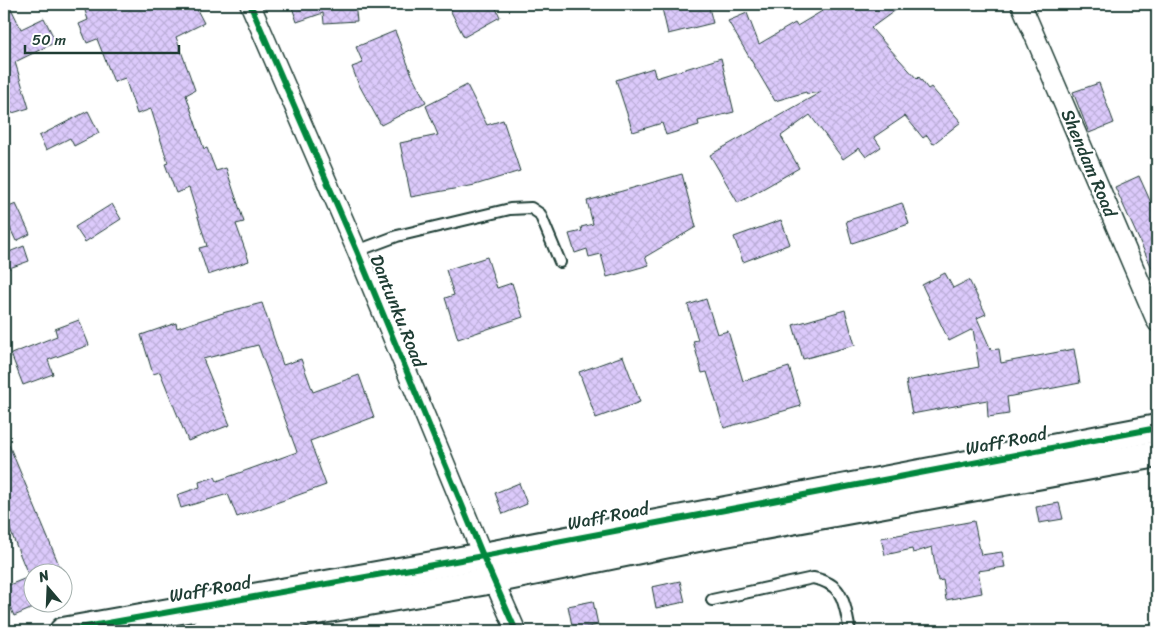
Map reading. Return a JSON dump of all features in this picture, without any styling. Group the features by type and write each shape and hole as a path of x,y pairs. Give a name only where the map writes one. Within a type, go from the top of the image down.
{"street":[{"name":"Dantunku Road","path":"250,4 357,251 493,580 516,631"},
{"name":"Shendam Road","path":"1022,4 1157,322"},
{"name":"Waff Road","path":"63,631 483,556 1157,428"},
{"path":"204,631 493,580 698,538 1157,454"}],"lane":[{"path":"357,251 397,236 510,209 531,208 540,214 560,262"},
{"path":"712,600 814,578 826,581 838,589 844,602 850,631"}],"building":[{"path":"4,4 9,4 21,29 44,18 56,42 15,62 29,108 9,114 4,96"},
{"path":"83,4 194,4 204,23 176,37 195,90 186,95 204,149 207,148 216,171 226,168 244,222 236,224 249,261 208,275 199,248 207,246 189,188 176,193 165,164 168,163 151,109 137,114 125,78 114,82 97,39 87,43 79,24 88,20"},
{"path":"291,4 355,4 357,21 324,23 323,13 297,22"},
{"path":"447,4 494,4 500,17 464,37"},
{"path":"661,4 708,4 713,23 668,34"},
{"path":"834,4 904,4 871,28 917,79 919,77 928,89 931,87 961,122 933,144 927,135 923,138 905,116 874,137 881,147 866,157 859,148 843,159 810,115 781,136 799,168 738,203 710,155 821,92 807,94 806,92 775,101 728,21 747,13 759,44 795,23 797,26"},
{"path":"395,31 412,75 426,102 381,125 358,83 352,67 363,63 356,47"},
{"path":"721,58 734,112 698,121 699,125 666,135 662,123 633,132 616,80 653,68 656,78"},
{"path":"1099,83 1114,123 1089,133 1073,92"},
{"path":"467,85 487,125 503,120 520,171 475,185 411,197 400,143 438,135 426,106"},
{"path":"88,111 99,133 74,146 70,138 46,150 39,136"},
{"path":"682,174 696,227 645,257 649,265 607,277 601,254 589,257 587,249 575,253 569,234 582,231 581,227 593,224 587,201"},
{"path":"1139,176 1157,216 1157,279 1115,187"},
{"path":"902,203 909,224 852,243 846,221"},
{"path":"16,204 30,234 16,241 4,215 4,209"},
{"path":"112,204 121,219 85,242 75,227"},
{"path":"781,220 790,244 743,262 734,237"},
{"path":"24,246 29,261 4,270 4,254"},
{"path":"487,257 497,288 512,283 523,317 458,339 445,298 454,295 446,270"},
{"path":"945,273 953,288 969,280 986,314 977,318 991,350 999,349 1001,363 1074,349 1080,383 1007,397 1009,414 988,417 987,400 912,414 906,381 979,367 973,329 949,341 922,285"},
{"path":"706,299 717,334 728,331 743,381 789,367 801,406 724,428 707,372 702,373 693,341 698,340 688,305"},
{"path":"262,303 283,365 301,359 313,392 359,375 374,417 310,441 326,485 237,517 228,494 181,508 177,495 200,487 199,482 215,477 217,481 297,452 258,345 203,359 230,425 188,441 160,372 153,374 141,335 176,323 177,328 226,312"},
{"path":"845,310 855,345 803,359 793,325"},
{"path":"79,320 89,345 48,360 53,374 23,385 11,354 57,336 55,329"},
{"path":"623,356 640,402 596,418 579,372"},
{"path":"4,433 58,562 23,562 4,515"},
{"path":"519,483 527,504 503,514 495,493"},
{"path":"1059,503 1063,519 1039,523 1036,507"},
{"path":"974,521 981,555 1002,552 1005,567 978,571 982,593 946,600 943,580 938,581 932,547 913,553 912,549 885,555 881,538"},
{"path":"22,580 23,612 14,616 4,592 4,587"},
{"path":"680,581 685,602 656,608 652,587"},
{"path":"593,601 598,625 573,630 568,606"}],"cycle path":[{"path":"250,4 357,251 516,631"},
{"path":"63,631 483,556 1157,428"}]}
